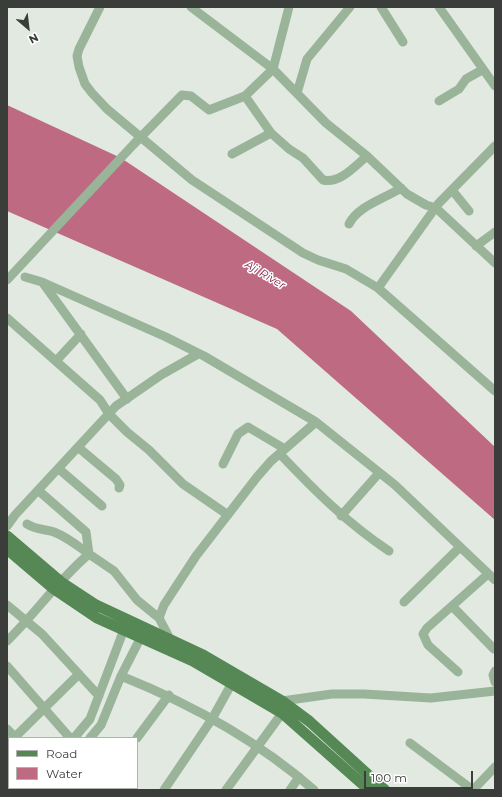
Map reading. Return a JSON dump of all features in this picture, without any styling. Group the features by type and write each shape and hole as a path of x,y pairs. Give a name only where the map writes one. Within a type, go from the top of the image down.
{"main road":[{"path":"7,536 58,586 146,628 193,661 232,683 284,706 369,790"},
{"path":"7,549 58,586 97,618 141,638 168,644 203,655 284,706 383,789"}],"street":[{"path":"100,7 77,56 85,84 107,109 192,180 303,253 318,260 346,269 378,288 495,391"},
{"path":"191,7 273,69 326,123 367,156 401,188 418,201 436,208 495,263"},
{"path":"7,280 133,145 182,95 191,96 209,110 245,96 273,69 289,7"},
{"path":"297,93 307,59 350,7"},
{"path":"381,7 403,42"},
{"path":"439,7 482,70 495,86"},
{"path":"439,101 459,89 466,79 482,70"},
{"path":"245,96 272,132 289,149 303,158 324,180 328,181 341,177 367,156"},
{"path":"232,154 272,132"},
{"path":"378,288 436,208 495,146"},
{"path":"349,224 353,216 361,210 401,188"},
{"path":"452,190 469,211"},
{"path":"476,246 495,232"},
{"path":"25,277 42,282 153,331 198,354 316,422 395,485 459,548 492,577 452,606 427,628 423,634 428,645 458,672"},
{"path":"42,282 127,399"},
{"path":"7,318 100,400 109,414 127,432 149,450 183,484 228,515"},
{"path":"56,361 81,334"},
{"path":"7,526 15,515 39,491 109,414 127,399 161,375 198,354"},
{"path":"159,618 164,605 196,556 257,477 316,422"},
{"path":"223,464 238,434 248,427 283,452 311,488 341,516 389,551"},
{"path":"79,448 116,479 120,485 119,488"},
{"path":"59,469 102,506"},
{"path":"341,516 379,472"},
{"path":"39,491 86,532 89,554"},
{"path":"28,524 37,529 60,535 114,571 137,600 159,618 168,644"},
{"path":"404,602 459,548"},
{"path":"7,640 28,620 89,554"},
{"path":"7,605 28,620 99,696"},
{"path":"452,606 494,649"},
{"path":"75,737 90,718 127,620"},
{"path":"91,737 101,725 121,676 146,628"},
{"path":"7,666 45,707 69,737"},
{"path":"495,671 493,675 495,682"},
{"path":"15,737 79,674"},
{"path":"121,676 169,695 212,719 257,746 314,790"},
{"path":"164,790 212,719 232,683"},
{"path":"226,790 284,706 332,694 364,694 431,698 495,691"},
{"path":"138,737 169,695"},
{"path":"410,743 473,790 495,767"},
{"path":"290,790 299,777"}],"water":[{"name":"Aji River","path":"7,105 121,158 351,311 495,447 495,520 277,329 7,211"}]}
